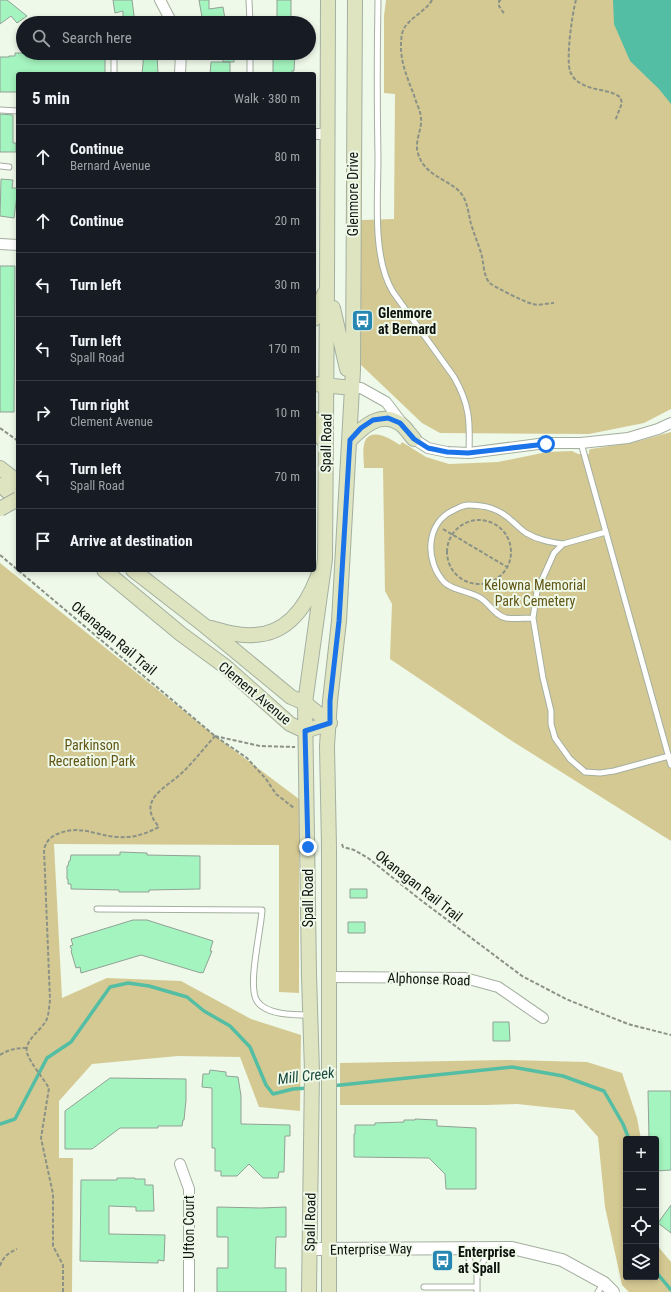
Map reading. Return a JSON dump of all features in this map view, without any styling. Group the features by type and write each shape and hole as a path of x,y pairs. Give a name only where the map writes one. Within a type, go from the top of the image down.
{"main road":[{"name":"Glenmore Drive","path":"320,384 327,286 321,134 328,0"},
{"name":"Glenmore Drive","path":"352,388 355,0"},
{"path":"320,384 352,388 327,286"},
{"path":"316,315 327,286"},
{"name":"Spall Road","path":"309,1292 312,1072 305,703 325,559 326,448 320,384"},
{"name":"Spall Road","path":"329,1292 329,847 327,746 330,723 330,701 339,621 352,388"},
{"path":"350,440 361,428 373,420 388,418 400,423 414,439"},
{"path":"316,421 326,448"},
{"path":"0,468 16,480"},
{"path":"0,485 16,497"},
{"path":"0,509 16,500"},
{"path":"205,626 234,634 254,636 276,631 293,619 299,611 316,583 325,559"},
{"name":"Clement Avenue","path":"106,572 181,634 226,667 290,724 305,731 330,723"},
{"name":"Clement Avenue","path":"135,572 205,626 291,697 305,703 330,723"}],"street":[{"path":"160,0 168,16"},
{"path":"180,72 181,60"},
{"path":"0,244 16,245"},
{"path":"352,388 361,388 386,402 414,439 428,448 447,452 468,453 546,444 581,443 628,438 658,429 671,423"},
{"name":"Alphonse Road","path":"328,977 465,978 498,987 543,1018"},
{"name":"Ufton Court","path":"180,1164 189,1189 189,1292"},
{"name":"Enterprise Way","path":"310,1249 512,1248 562,1260 605,1289"}],"lane":[{"path":"249,0 250,16"},
{"path":"378,0 378,223 382,263 389,285 393,292 454,377 459,387 469,415 470,428 468,453"},
{"path":"114,60 114,72"},
{"path":"250,60 250,72"},
{"path":"0,110 16,111"},
{"path":"0,166 9,167"},
{"path":"581,443 671,765"},
{"path":"533,618 505,618 499,615 482,599 444,583 430,555 430,539 437,525 448,513 466,505 485,506 502,512 525,532 544,541 563,544 606,532"},
{"path":"563,544 554,552 537,590 533,618 543,678 551,711 551,724 555,738 570,759 585,772 600,773 614,771 669,756"},
{"path":"97,909 262,910 252,981 253,993 257,1002 266,1009 289,1015 310,1015"},
{"path":"463,1248 477,1272"},
{"path":"424,1287 477,1290 477,1272 492,1248"}],"path":[{"path":"432,0 429,5 408,24 402,32 401,45 405,72 418,106 421,119 417,148 421,158 433,175 459,191 464,198 471,225 481,253 486,276 490,284 533,304 554,303"},
{"path":"501,0 499,6 505,15"},
{"path":"576,0 570,34 569,69 580,84 591,89 614,93 620,97 622,103 615,121"},
{"path":"0,428 16,440"},
{"path":"474,521 485,521 495,524 503,531 511,550 510,561 507,567 498,578 488,583 478,584 468,582 459,577 452,569 448,559 447,549 452,535 464,524 474,521"},
{"path":"452,535 507,567"},
{"name":"Okanagan Rail Trail","path":"0,555 16,568"},
{"name":"Okanagan Rail Trail","path":"20,572 215,736 248,758 266,779 276,794 307,819"},
{"path":"63,1292 62,1265 53,1246 53,1194 41,1138 49,1088 31,1059 27,1048 29,1041 41,1029 46,1020 50,1000 44,849 49,839 54,835 72,829 117,837 142,835 159,827 151,814 153,798 157,792 184,771 215,736"},
{"name":"Okanagan Rail Trail","path":"215,736 260,746 306,748"},
{"name":"Okanagan Rail Trail","path":"339,840 343,847 354,850 368,858 422,901 522,976 566,999 628,1024 671,1035"},
{"path":"0,1055 6,1051 16,1048 27,1048"},
{"path":"0,1266 1,1261 7,1254 17,1249"}],"green space":[{"path":"386,0 671,0 671,409 644,423 589,434 440,433 422,423 359,363 359,225 362,220 394,219 395,94 384,93 384,16"},
{"name":"Kelowna Memorial Park Cemetery","path":"671,432 671,841 512,741 390,659 392,604 385,591 383,468 364,468 363,451 365,441 368,437 377,435 387,437 400,445 402,442 426,457 449,464 498,462 547,452 572,451 578,454 589,454 589,450 591,449 635,442"},
{"name":"Parkinson Recreation Park","path":"0,563 215,736 299,799 299,993 279,992 279,845 54,844 62,998 107,978 181,981 251,1019 301,1035 300,1111 259,1107 240,1057 178,1056 92,1064 59,1101 59,1158 73,1158 72,1292 0,1292"},
{"path":"505,1060 587,1062 622,1073 637,1118 640,1136 623,1136 623,1280 659,1280 659,1248 671,1262 671,1292 629,1292 622,1285 605,1207 598,1137 574,1110 517,1104 340,1105 340,1063"}],"shaded area":[{"path":"613,0 671,0 671,104 659,89 630,61 614,24"}],"building":[{"path":"0,0 7,0 27,16 16,16 16,22 11,16 0,24"},
{"path":"113,0 132,0 134,16 123,16 123,11 115,13"},
{"path":"199,0 209,0 209,9 223,7 224,16 202,16"},
{"path":"277,0 291,0 291,16 277,16"},
{"path":"16,53 16,60 105,60 105,72 16,72 16,92 0,92 0,57 15,56"},
{"path":"143,60 157,60 158,72 142,72"},
{"path":"223,60 234,60 234,62 223,62"},
{"path":"273,60 295,60 294,71 273,72"},
{"path":"211,62 230,62 230,72 210,72"},
{"path":"0,114 13,115 13,143 16,143 16,152 0,152"},
{"path":"1,179 13,180 12,188 16,188 14,218 0,216"},
{"path":"0,266 15,266 14,412 0,412"},
{"path":"120,852 147,853 147,855 200,856 200,889 119,892 119,890 71,889 71,884 68,884 67,879 67,866 71,855 120,855"},
{"path":"350,889 367,889 367,898 350,898"},
{"path":"133,920 147,920 213,941 210,951 212,951 203,973 141,955 81,973 80,967 76,968 70,946 73,945 71,939"},
{"path":"348,922 365,922 365,933 348,933"},
{"path":"493,1022 509,1022 510,1041 493,1041"},
{"path":"210,1070 226,1072 226,1076 238,1077 241,1096 241,1124 290,1125 290,1136 285,1136 284,1172 279,1172 278,1178 263,1178 249,1164 237,1176 221,1176 221,1171 215,1171 215,1148 212,1148 212,1088 202,1087 203,1074 209,1074"},
{"path":"110,1078 186,1079 186,1100 182,1126 158,1126 158,1128 120,1128 92,1149 65,1149 65,1111"},
{"path":"648,1091 671,1091 671,1170 659,1171 659,1136 649,1136"},
{"path":"404,1120 437,1120 437,1126 476,1128 476,1189 446,1189 445,1174 429,1158 354,1157 355,1125 375,1125 375,1123 404,1122"},
{"path":"117,1178 145,1179 145,1185 153,1185 154,1211 136,1211 136,1207 109,1206 109,1234 165,1235 164,1261 158,1260 158,1263 80,1261 81,1180 117,1180"},
{"path":"671,1205 671,1233 659,1224"},
{"path":"217,1207 286,1207 286,1237 276,1237 275,1268 286,1268 286,1292 217,1292 217,1268 228,1268 228,1237 217,1237"}],"waterway":[{"name":"Mill Creek","path":"0,1124 15,1119 47,1058 71,1042 110,987 128,983 149,986 187,997 204,1011 230,1026 250,1047 266,1085 273,1094 293,1089 309,1088"},
{"name":"Mill Creek","path":"331,1086 512,1067 563,1076 604,1091 623,1124 628,1136"},
{"name":"Mill Creek","path":"659,1276 671,1290"}],"place":[{"name":"Glenmore at Bernard","path":"363,321"},
{"name":"Enterprise at Spall","path":"442,1260"}],"route":[{"path":"308,847 305,731 330,723 330,701 339,621 350,440 361,428 373,420 388,418 400,423 414,439 428,448 447,452 468,453 546,444"}]}
